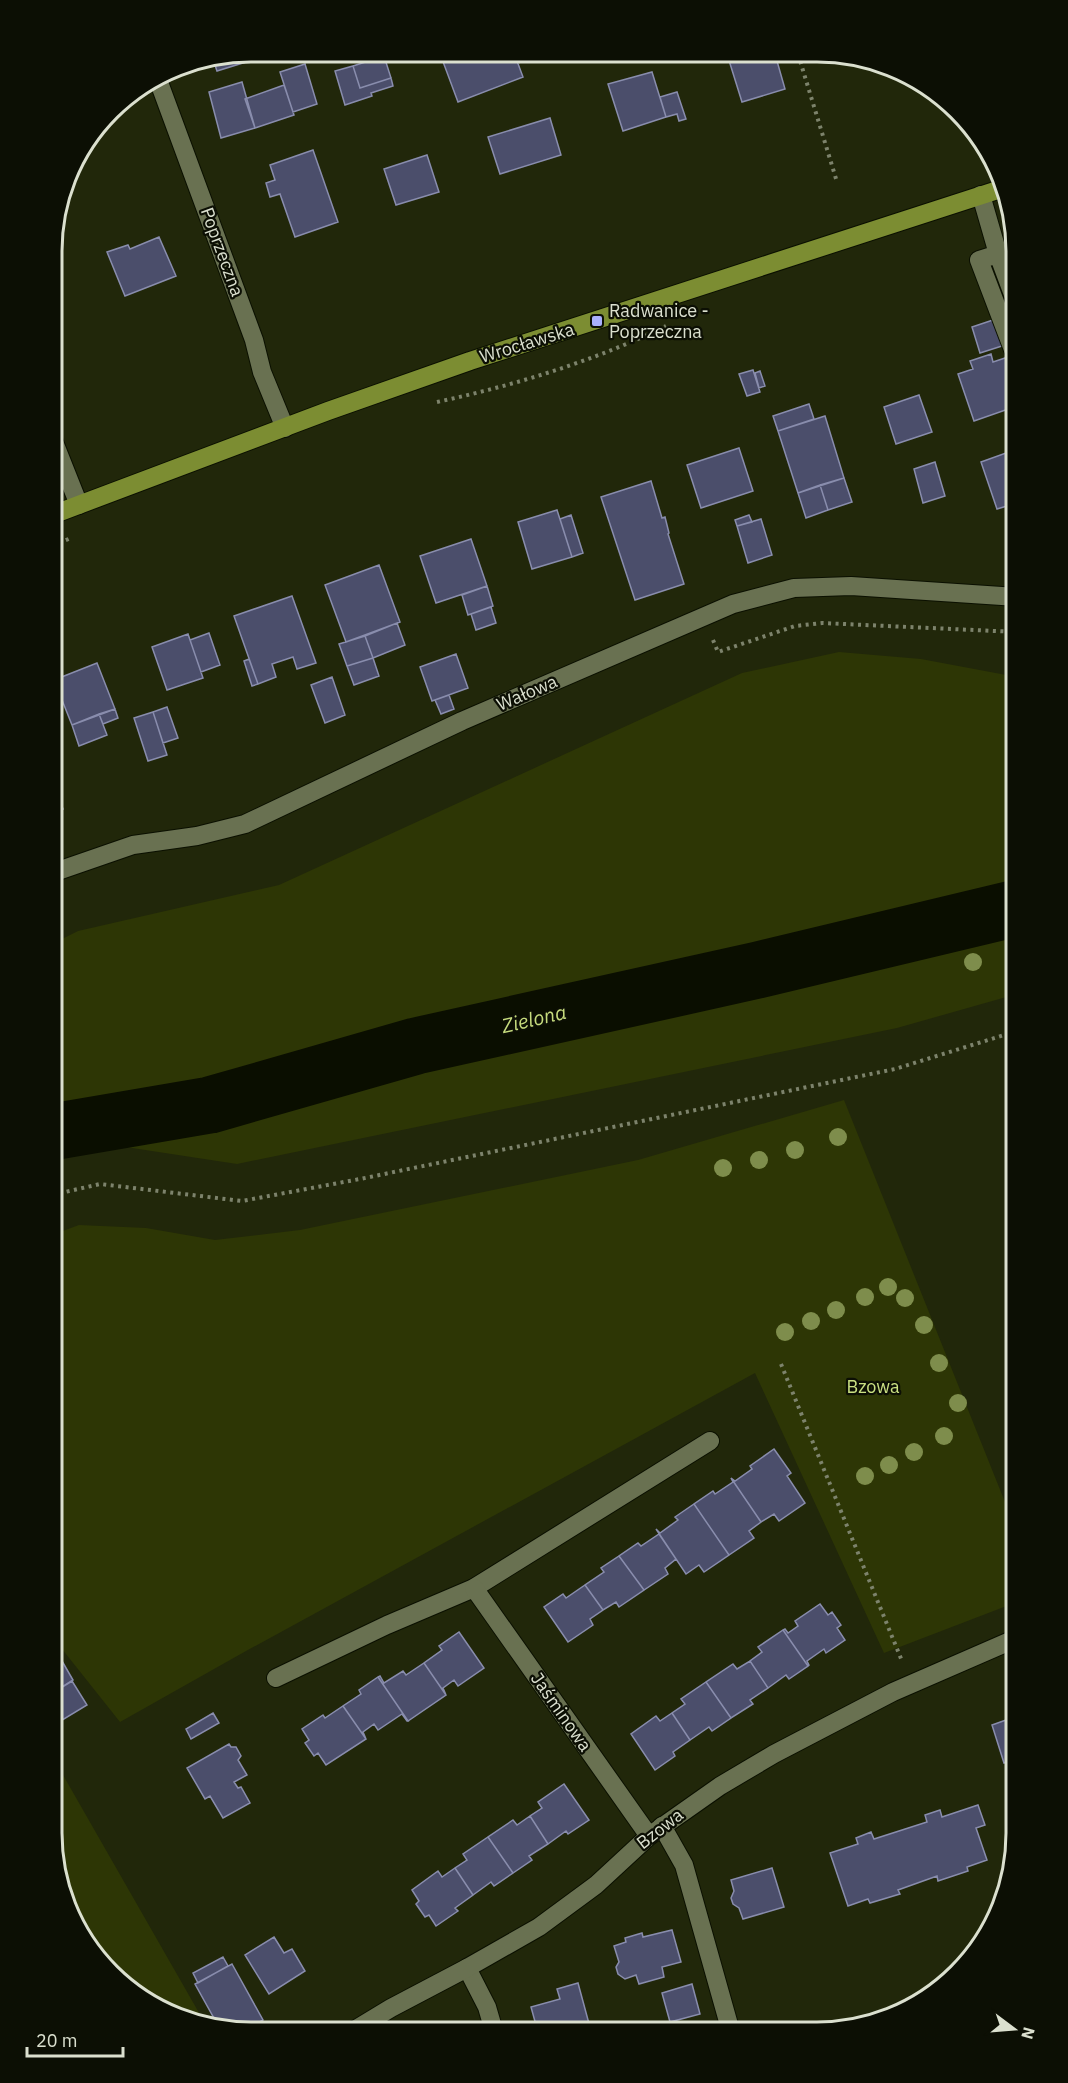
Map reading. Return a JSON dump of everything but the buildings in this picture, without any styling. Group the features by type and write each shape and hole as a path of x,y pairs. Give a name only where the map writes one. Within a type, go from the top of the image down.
{"main road":[{"name":"Wrocławska","path":"62,511 471,361 996,190"}],"street":[{"name":"Poprzeczna","path":"160,85 250,329 262,372 285,428"},
{"path":"981,195 1006,275"},
{"path":"998,254 979,260 1006,331"},
{"path":"62,462 79,505"},
{"name":"Wałowa","path":"62,870 133,845 197,836 245,824 462,721 733,604 794,588 851,586 1006,596"},
{"path":"276,1678 387,1625 474,1588 710,1441"},
{"name":"Jaśminowa","path":"474,1588 655,1831 684,1865 728,2022"},
{"name":"Bzowa","path":"368,2022 539,1927 596,1885 655,1831 720,1786 774,1754 912,1683 1006,1643"},
{"path":"467,1968 487,2007 491,2022"}],"path":[{"path":"800,62 837,183"},
{"path":"435,402 481,393 555,371 636,341 668,325"},
{"path":"62,542 73,537"},
{"path":"718,652 795,626 822,623 1006,631"},
{"path":"62,1193 100,1184 242,1201 360,1179 894,1069 1006,1034"},
{"path":"781,1364 912,1683"}],"green space":[{"path":"839,652 921,659 1006,675 1006,997 897,1028 237,1164 106,1144 62,1147 62,939 78,931 279,885 742,673"},
{"path":"844,1100 1006,1505 1006,1606 884,1653 755,1373 120,1722 62,1649 62,1231 79,1225 146,1228 215,1240 300,1230 638,1160"},
{"path":"62,1773 200,2014 178,2007 135,1982 101,1948 87,1927 76,1905 63,1857"}],"waterway":[{"name":"Zielona","path":"62,1130 210,1105 416,1046 758,970 1006,911"}],"place":[{"name":"Radwanice - Poprzeczna","path":"597,321"}]}
